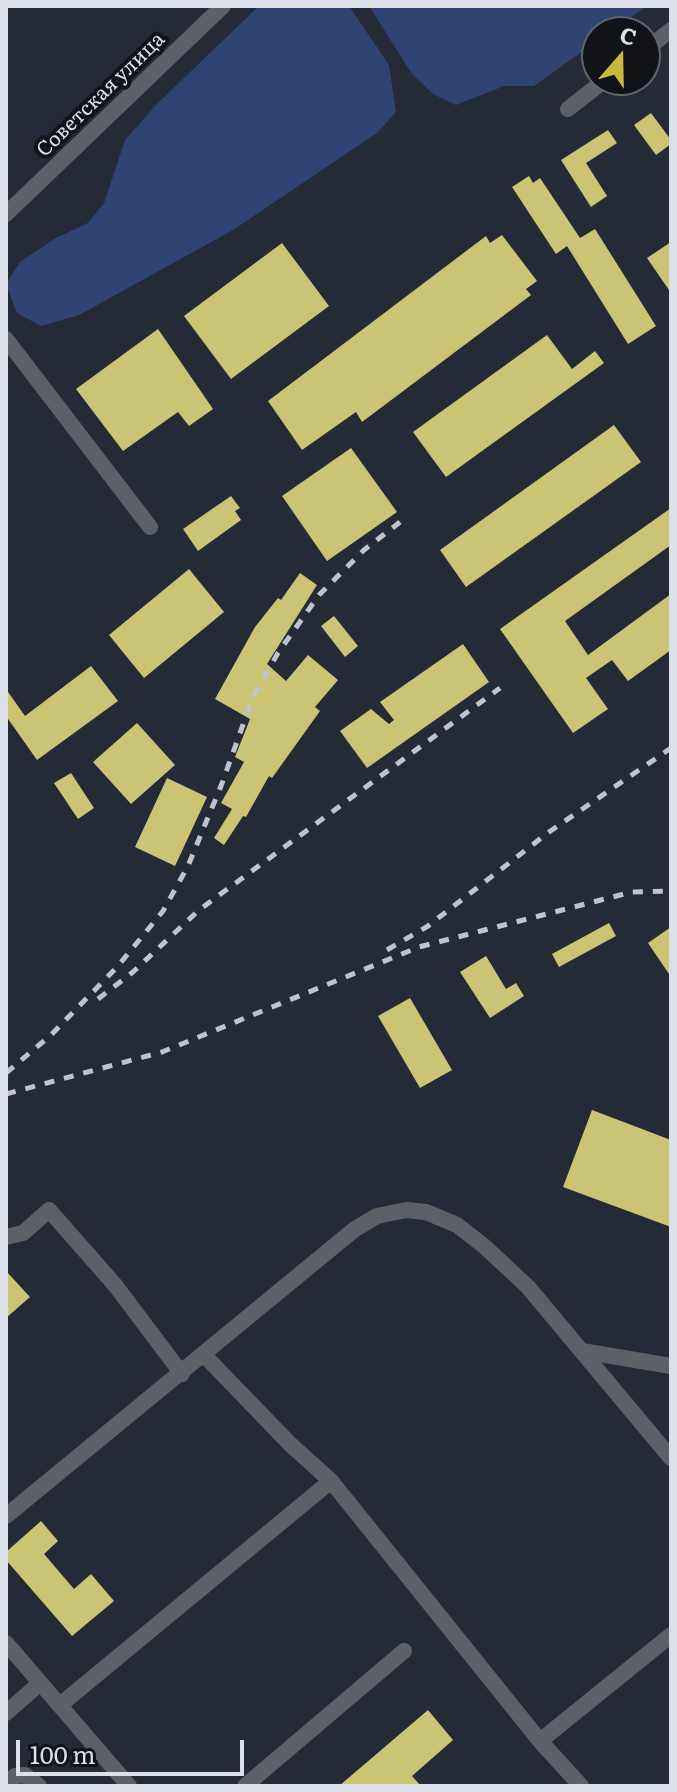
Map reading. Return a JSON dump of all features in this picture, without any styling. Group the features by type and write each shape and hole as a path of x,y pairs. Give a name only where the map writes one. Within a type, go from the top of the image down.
{"street":[{"name":"Советская улица","path":"6,214 223,6"},
{"path":"568,109 585,96"},
{"path":"6,339 150,527"},
{"path":"6,1237 23,1233 49,1210 115,1285 182,1374"},
{"path":"6,1516 355,1229 377,1216 406,1210 426,1212 457,1225 528,1287 671,1458"},
{"path":"582,1351 671,1366"},
{"path":"204,1355 290,1444 331,1481 540,1741 581,1786"},
{"path":"60,1705 331,1481"},
{"path":"540,1741 671,1635"},
{"path":"6,1643 129,1786"},
{"path":"245,1786 404,1651"},
{"path":"6,1713 40,1683"},
{"path":"6,1784 15,1776 25,1775 39,1786"}],"shaded area":[{"path":"259,6 349,6 389,65 396,112 377,133 233,230 79,315 41,326 17,313 6,284 20,262 56,238 88,223 104,203 125,140 158,103"},
{"path":"369,6 647,6 633,16 581,16 581,52 534,86 504,86 456,105 433,94 412,74"}],"building":[{"path":"651,113 671,140 671,144 656,155 634,125"},
{"path":"608,130 617,143 586,163 607,196 591,207 561,160"},
{"path":"529,176 533,183 540,178 580,238 595,229 656,326 628,344 567,246 556,254 512,187"},
{"path":"502,235 537,281 526,289 531,295 362,422 356,412 302,450 268,401 486,236 490,243"},
{"path":"671,242 671,293 647,258"},
{"path":"282,243 329,306 231,379 184,316"},
{"path":"158,329 213,409 189,426 178,412 123,451 76,389"},
{"path":"547,335 572,369 595,351 604,363 446,477 413,432"},
{"path":"614,425 641,462 466,587 440,550"},
{"path":"351,448 397,512 327,561 282,496"},
{"path":"231,496 240,508 235,511 241,520 198,551 183,529"},
{"path":"671,508 671,545 565,621 588,655 671,594 671,650 628,681 612,660 586,678 608,709 573,733 500,629"},
{"path":"189,569 224,612 144,678 109,635"},
{"path":"300,573 317,585 267,664 286,681 308,655 338,680 315,707 320,711 272,778 269,776 246,817 243,816 224,845 214,838 232,809 221,803 244,762 235,757 250,719 215,699 255,627 278,598 281,600"},
{"path":"334,616 358,646 345,657 321,626"},
{"path":"463,644 489,682 367,768 340,731 371,709 389,724 394,720 380,702"},
{"path":"91,666 118,701 37,760 6,716 6,689 25,716"},
{"path":"137,723 175,765 131,804 93,762"},
{"path":"71,773 94,808 78,819 54,783"},
{"path":"167,778 207,797 175,866 135,847"},
{"path":"609,923 616,936 559,967 552,954"},
{"path":"671,927 671,977 648,943"},
{"path":"486,956 506,989 516,983 524,996 490,1018 460,972"},
{"path":"410,998 452,1070 420,1088 378,1016"},
{"path":"592,1110 671,1140 671,1227 563,1187"},
{"path":"6,1271 30,1297 6,1318"},
{"path":"41,1521 58,1541 44,1554 74,1589 91,1574 114,1601 72,1636 6,1560 6,1552"},
{"path":"428,1710 453,1740 412,1776 421,1786 339,1786"}],"railway":[{"path":"6,1073 51,1035 118,966 163,911 188,866 253,697 278,653 319,595 364,550 400,522"},
{"path":"98,999 133,972 199,910 500,688"},
{"path":"387,950 428,926 549,832 671,748"},
{"path":"6,1094 162,1052 419,947 632,892 671,891"}]}
